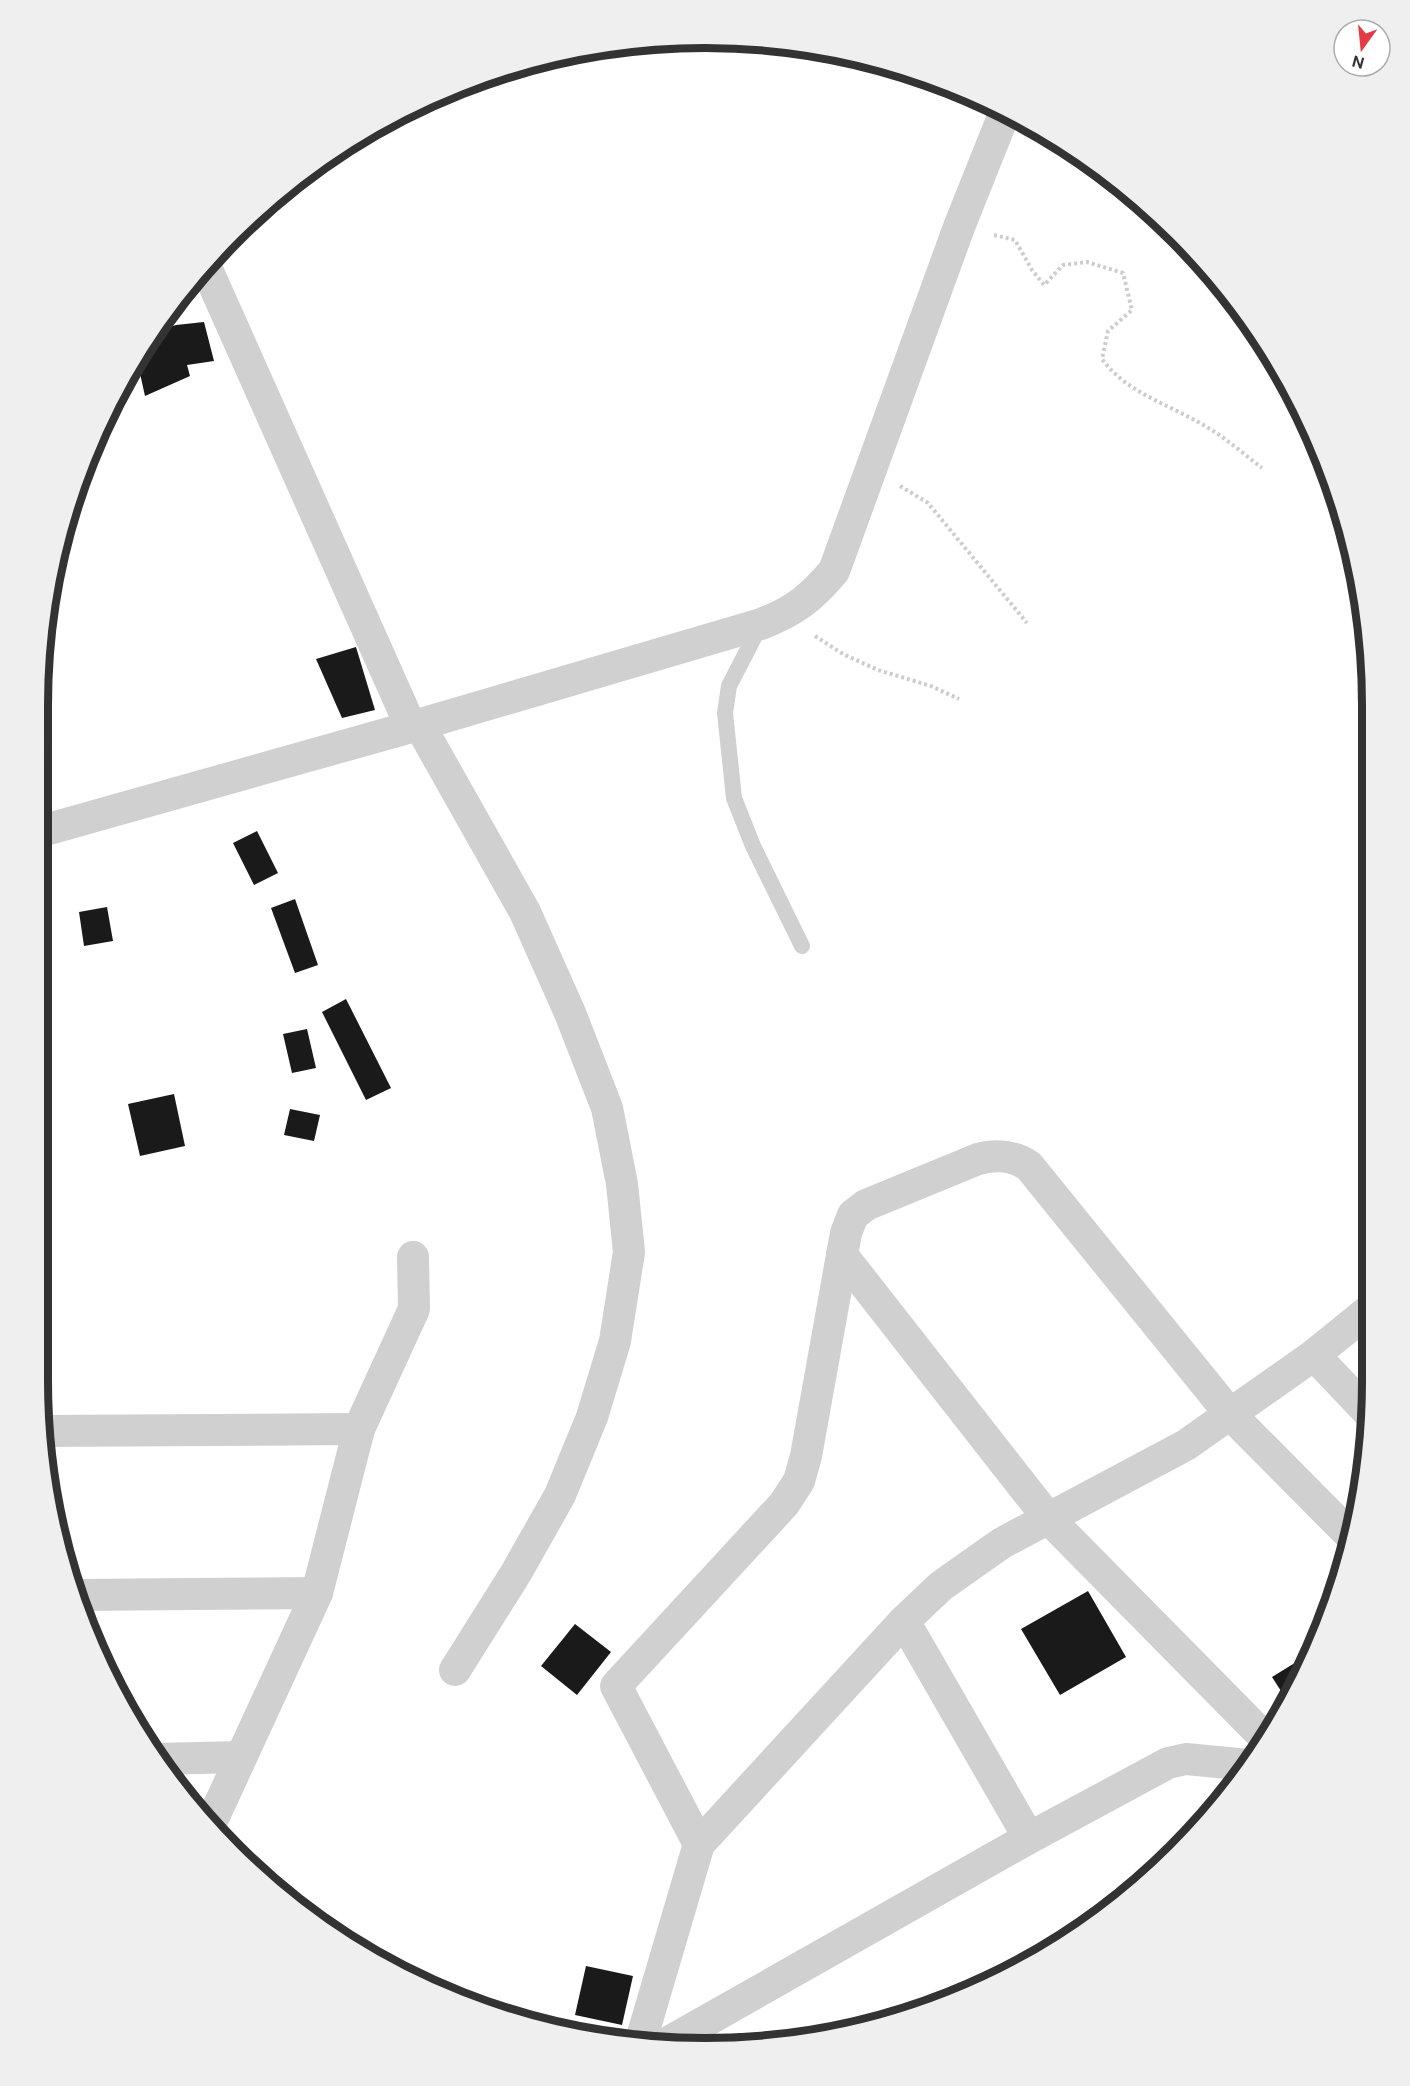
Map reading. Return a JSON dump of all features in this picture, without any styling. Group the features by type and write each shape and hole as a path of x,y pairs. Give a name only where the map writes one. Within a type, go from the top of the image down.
{"street":[{"path":"48,829 773,620 815,593 834,571 959,227 1002,119"},
{"path":"209,274 415,725 525,912 570,1013 607,1108 622,1184 629,1252 615,1341 592,1417 560,1495 516,1573 455,1670"},
{"path":"699,1844 616,1686 784,1504 799,1481 806,1456 846,1233 854,1215 866,1205 978,1159 993,1155 1019,1159 1029,1166 1230,1414 1345,1530"},
{"path":"842,1255 1048,1518 1260,1733"},
{"path":"214,1817 317,1593 359,1429 414,1309 413,1257"},
{"path":"642,2035 699,1844 904,1621 941,1586 1002,1543 1186,1445 1314,1355 1362,1316"},
{"path":"1314,1355 1361,1405"},
{"path":"50,1431 359,1429"},
{"path":"84,1595 317,1593"},
{"path":"904,1621 1029,1838"},
{"path":"168,1759 242,1757"},
{"path":"677,2037 1029,1838 1168,1763 1186,1759 1238,1765"}],"lane":[{"path":"773,620 729,686 725,713 734,798 753,846 802,946"}],"path":[{"path":"959,227 1015,240 1032,270 1044,285 1063,266 1079,263 1087,262 1123,273 1132,310 1108,331 1102,359 1112,373 1153,399 1211,429 1262,468"},
{"path":"872,469 928,502 1028,623"},
{"path":"773,620 878,670 931,686 959,699"}],"building":[{"path":"204,322 214,361 187,365 190,376 145,396 139,371 168,328"},
{"path":"356,647 375,710 342,718 316,659"},
{"path":"257,831 278,873 254,885 233,843"},
{"path":"295,899 318,965 295,973 271,908"},
{"path":"107,907 113,941 84,946 79,912"},
{"path":"346,999 391,1088 366,1100 322,1012"},
{"path":"307,1029 316,1068 292,1073 283,1034"},
{"path":"174,1094 185,1146 140,1156 128,1104"},
{"path":"290,1109 320,1115 314,1141 284,1135"},
{"path":"1088,1591 1126,1657 1060,1695 1021,1629"},
{"path":"575,1624 611,1652 577,1695 541,1666"},
{"path":"1299,1660 1283,1694 1272,1677"},
{"path":"586,1966 633,1976 622,2025 575,2015"}]}
